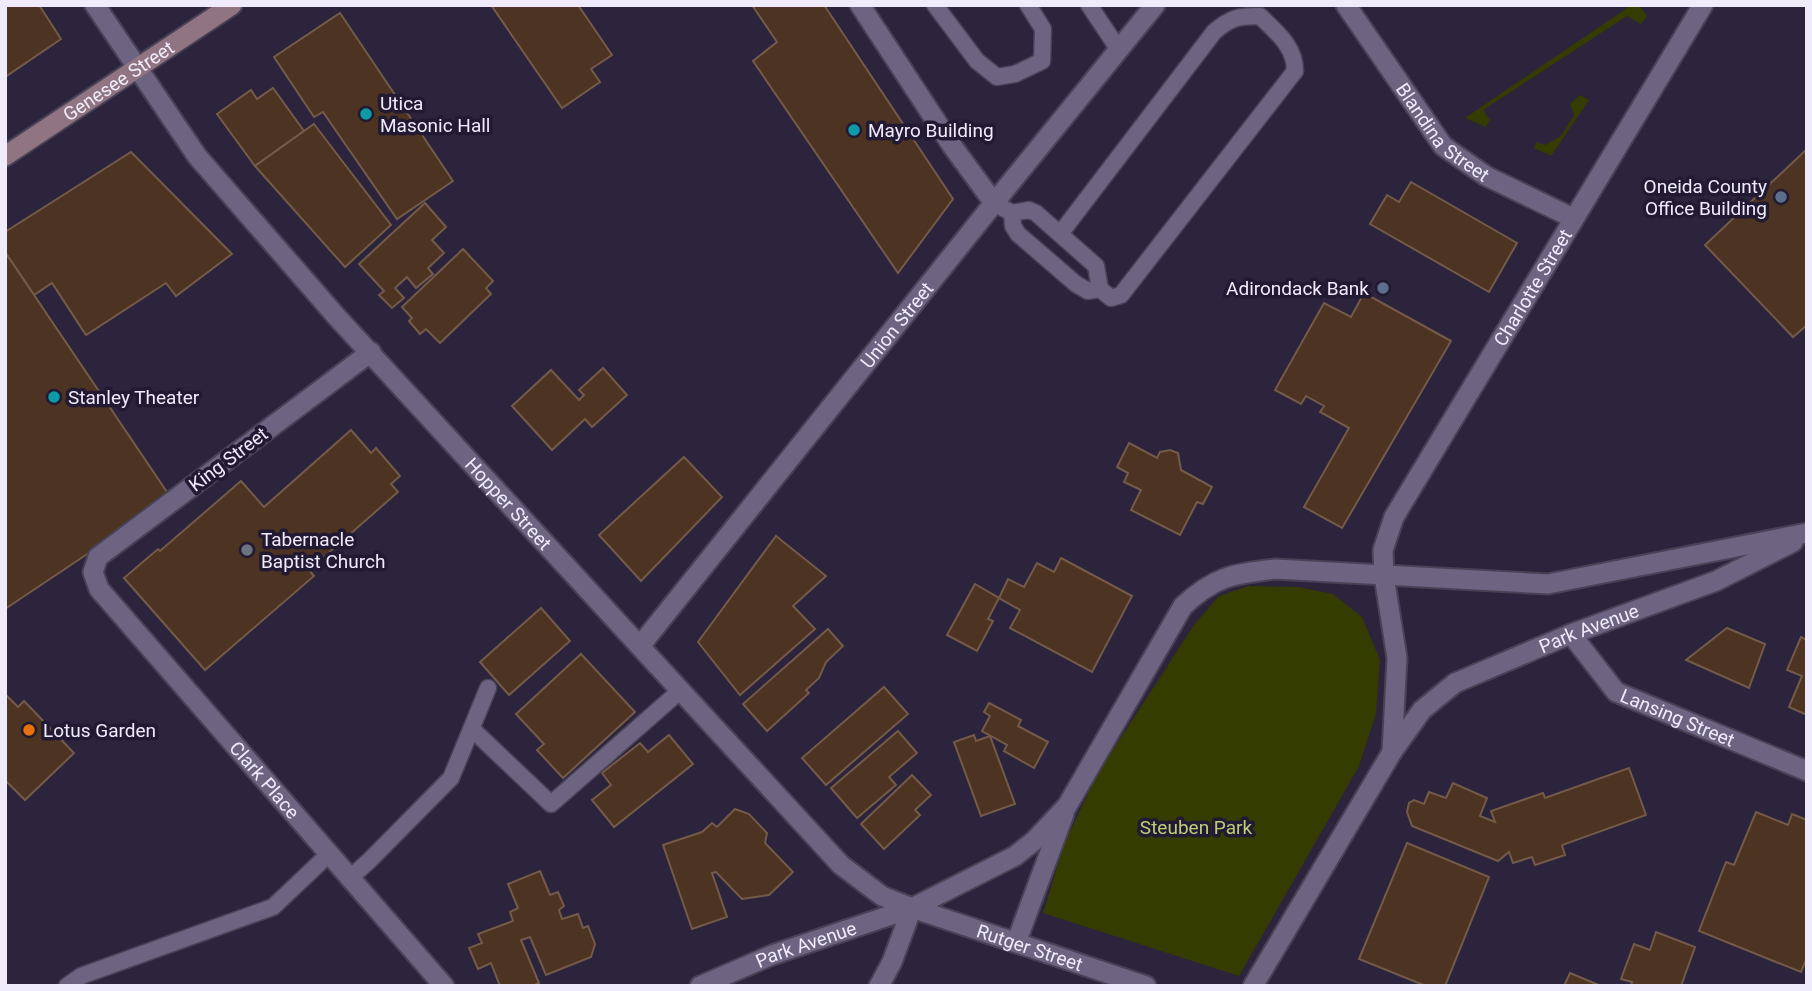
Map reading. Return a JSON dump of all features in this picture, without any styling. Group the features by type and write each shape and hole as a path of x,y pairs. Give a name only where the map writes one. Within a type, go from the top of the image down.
{"main road":[{"name":"Genesee Street","path":"5,156 232,5"}],"street":[{"name":"Hopper Street","path":"95,5 197,156 337,316 841,865 882,896 912,908"},
{"path":"860,5 953,147 994,203"},
{"name":"Union Street","path":"640,646 1155,5"},
{"name":"Blandina Street","path":"1346,5 1443,146 1486,176 1573,218"},
{"path":"1681,5 1698,14"},
{"name":"Charlotte Street","path":"1384,576 1383,550 1394,517 1698,14"},
{"name":"King Street","path":"93,572 98,557 371,352"},
{"name":"Park Avenue","path":"1384,576 1548,584 1807,534"},
{"name":"Park Avenue","path":"1392,752 1422,710 1454,683 1571,634 1716,580 1807,534"},
{"path":"1016,943 1067,806 1183,606 1201,589 1232,574 1275,569 1384,576 1397,658 1392,752 1253,986"},
{"name":"Clark Place","path":"93,572 99,589 444,986"},
{"name":"Lansing Street","path":"1571,634 1616,692 1807,771"},
{"path":"879,986 892,962 912,908 1015,856 1034,841 1067,806"},
{"name":"Park Avenue","path":"700,986 772,956 912,908"},
{"name":"Rutger Street","path":"912,908 1146,986"}],"lane":[{"path":"935,5 978,61 997,77 1015,74 1042,61 1044,29 1028,5"},
{"path":"1089,5 1119,50"},
{"path":"994,203 1012,213 1029,209 1097,266 1100,289 1111,298 1121,295 1295,71 1295,61 1286,42 1260,16 1227,20 1214,32 1060,234"},
{"path":"1012,213 1013,226 1018,234 1076,284 1088,291 1100,289"},
{"path":"350,878 451,778 488,688"},
{"path":"472,729 551,804 681,690"},
{"path":"67,986 81,976 273,907 329,854"}],"green space":[{"path":"1639,5 1647,16 1641,24 1627,16 1483,110 1490,120 1486,127 1465,118 1630,6"},
{"path":"1580,95 1589,100 1551,156 1534,148 1537,142 1545,145 1561,136 1574,115 1570,104"},
{"name":"Steuben Park","path":"1248,586 1298,587 1333,594 1362,617 1380,660 1376,714 1359,766 1239,976 1043,913 1065,842 1098,773 1194,625 1219,596"}],"building":[{"path":"5,5 39,5 61,39 5,77"},
{"path":"491,5 578,5 612,55 591,69 600,82 562,108"},
{"name":"Mayro Building","path":"752,5 824,5 953,199 898,273 753,61 777,42"},
{"name":"Utica Masonic Hall","path":"340,13 453,181 397,219 323,112 314,117 274,57"},
{"path":"273,88 304,131 255,166 217,114 251,90 257,99"},
{"path":"314,124 391,225 345,267 255,166"},
{"name":"Oneida County Office Building","path":"1807,149 1807,325 1793,337 1705,245"},
{"path":"131,152 232,254 176,296 166,283 86,335 52,283 34,295 5,252 5,232"},
{"path":"1411,182 1517,243 1489,292 1370,224 1387,195 1399,202"},
{"path":"425,203 446,227 432,240 444,253 428,268 433,274 416,288 407,277 395,288 404,298 392,308 379,295 384,291 359,264"},
{"path":"463,249 493,281 486,288 491,294 440,343 426,329 420,334 409,321 412,318 402,307"},
{"name":"Stanley Theater","path":"5,252 171,498 5,609"},
{"path":"1364,293 1451,341 1342,528 1304,507 1349,428 1320,412 1324,406 1306,396 1301,404 1275,390 1324,303 1351,317"},
{"path":"603,368 627,395 592,427 585,419 552,450 512,406 551,370 579,400 584,395 579,390"},
{"name":"Tabernacle Baptist Church","path":"351,430 371,453 376,448 400,476 391,484 398,492 309,570 314,576 205,670 124,578 158,549 160,551 241,481 264,507"},
{"path":"1129,443 1157,458 1160,452 1170,450 1178,453 1181,470 1212,487 1203,504 1197,502 1180,535 1131,510 1141,490 1124,482 1128,473 1117,467"},
{"path":"684,457 722,497 641,581 599,535"},
{"path":"776,536 826,576 793,606 815,629 740,695 698,642"},
{"path":"1061,558 1132,596 1092,672 1010,628 1020,610 999,598 1008,579 1024,587 1037,563 1054,572"},
{"path":"975,584 999,598 988,619 993,621 977,651 947,635"},
{"path":"541,608 570,641 509,695 480,662"},
{"path":"1727,628 1765,644 1749,688 1686,660"},
{"path":"828,629 843,646 826,662 819,678 806,690 809,693 767,731 743,704"},
{"path":"1801,637 1807,640 1807,715 1789,707 1802,676 1787,670"},
{"path":"581,654 635,712 563,778 537,750 544,744 516,714"},
{"path":"884,687 908,714 826,785 802,758"},
{"name":"Lotus Garden","path":"5,694 18,707 24,701 74,753 25,800 5,780"},
{"path":"989,703 1021,720 1018,726 1048,742 1034,768 1004,751 1007,745 982,731 990,716 984,712"},
{"path":"898,731 917,753 889,777 896,785 857,818 831,788"},
{"path":"669,735 693,764 614,827 592,800 611,785 602,773 640,743 648,752"},
{"path":"974,735 976,741 990,736 1015,804 981,816 954,742"},
{"path":"1629,768 1646,815 1562,845 1565,855 1535,865 1532,857 1513,863 1509,852 1498,861 1412,826 1407,812 1409,803 1414,800 1424,804 1429,792 1446,798 1453,783 1487,798 1480,816 1495,822 1491,811 1543,793 1545,798"},
{"path":"912,775 931,795 915,810 920,815 884,849 861,824"},
{"path":"735,809 749,814 767,833 765,843 793,872 769,895 742,899 716,872 712,873 727,917 692,929 663,845 702,832 712,823 717,827"},
{"path":"1756,812 1788,825 1792,814 1807,820 1807,957 1801,972 1699,931 1726,862 1734,865"},
{"path":"1407,843 1489,877 1445,986 1426,986 1359,959"},
{"path":"540,871 550,895 558,892 564,906 559,910 562,919 578,914 583,928 588,926 595,944 591,957 546,975 530,937 521,940 539,983 533,986 500,986 491,963 478,969 469,948 482,943 478,934 513,921 510,912 518,908 508,884"},
{"path":"1656,932 1695,947 1681,986 1631,986 1632,982 1621,979 1634,944 1650,950"},
{"path":"1570,973 1601,986 1564,986"}],"place":[{"name":"Utica Masonic Hall","path":"366,114"},
{"name":"Mayro Building","path":"854,130"},
{"name":"Oneida County Office Building","path":"1781,197"},
{"name":"Adirondack Bank","path":"1383,288"},
{"name":"Stanley Theater","path":"54,397"},
{"name":"Tabernacle Baptist Church","path":"247,550"},
{"name":"Lotus Garden","path":"29,730"}]}
